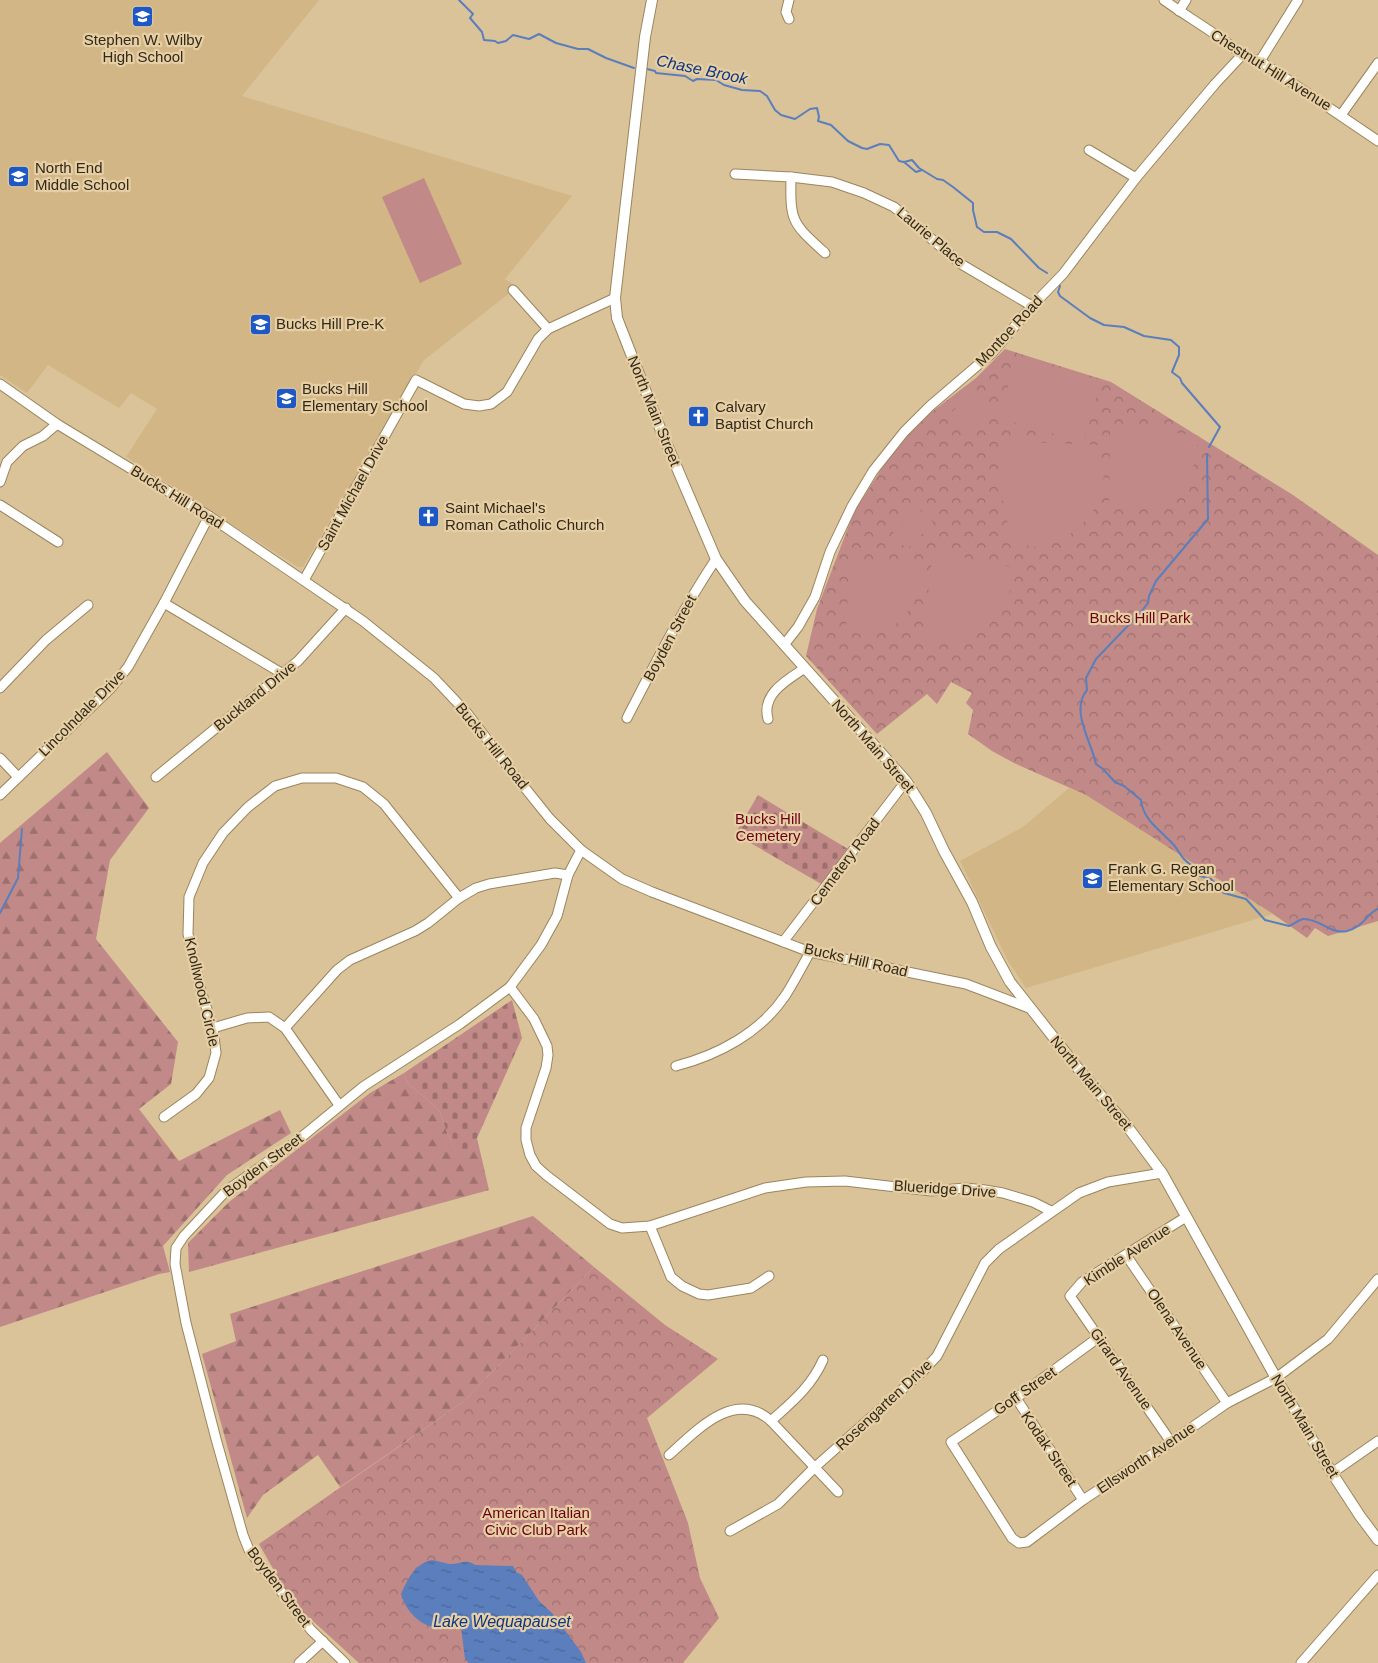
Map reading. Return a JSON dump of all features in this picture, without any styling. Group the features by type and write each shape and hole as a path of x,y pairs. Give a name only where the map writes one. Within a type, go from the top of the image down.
{"main road":[{"name":"North Main Street","path":"652,0 645,37 615,298 617,318 662,433 716,559 745,601 906,781 926,813 972,902 991,947 1010,982 1028,1008 1127,1126 1162,1173 1276,1378 1332,1473 1378,1540"}],"street":[{"path":"789,0 786,12 789,20"},
{"name":"Chestnut Hill Avenue","path":"1164,0 1224,40 1242,55 1260,61 1378,141"},
{"path":"1179,11 1186,0"},
{"path":"1260,61 1298,0"},
{"name":"Montoe Road","path":"784,645 798,627 815,597 830,552 852,506 873,471 904,432 930,406 992,353 1032,306 1063,274 1136,178 1215,84 1242,55"},
{"path":"1341,115 1378,63"},
{"path":"1089,150 1136,178"},
{"name":"Laurie Place","path":"735,174 791,177 832,182 894,206 961,264 1032,306"},
{"path":"791,177 790,207 794,220 801,231 825,253"},
{"path":"513,290 548,329 615,298"},
{"name":"Saint Michael Drive","path":"304,580 416,380 464,404 479,406 491,404 507,392 538,340 548,329"},
{"name":"Bucks Hill Road","path":"0,384 57,424 209,516 346,608 434,678 467,713 550,819 581,850 622,879 810,952 966,984 1028,1008"},
{"path":"0,482 7,462 12,456 23,446 43,436 57,424"},
{"path":"0,504 58,542"},
{"name":"Lincolndale Drive","path":"0,795 111,688 128,667 209,516"},
{"name":"Boyden Street","path":"627,718 679,618 716,559"},
{"path":"164,603 283,674"},
{"path":"0,688 46,640 88,605"},
{"name":"Buckland Drive","path":"156,777 298,661 346,608"},
{"path":"768,719 766,712 767,703 773,692 804,668"},
{"path":"0,758 18,777"},
{"name":"Knollwood Circle","path":"164,1117 196,1094 209,1078 216,1053 213,1028 201,990 188,934 188,897 203,863 223,833 248,807 275,786 302,778 336,778 363,787 384,804 460,898"},
{"name":"Cemetery Road","path":"783,942 906,781"},
{"name":"Boyden Street","path":"345,1663 311,1630 249,1550 216,1439 186,1323 175,1264 176,1248 184,1236 226,1192 293,1144 364,1086 460,1024 510,987 541,945 557,916 568,876 581,850"},
{"path":"285,1028 337,970 350,960 415,931 476,888 489,884 555,873 568,876"},
{"path":"676,1066 696,1061 726,1046 760,1025 785,996 810,952"},
{"name":"Blueridge Drive","path":"510,987 534,1019 548,1055 546,1068 526,1128 526,1140 530,1155 536,1166 610,1224 622,1228 650,1226 765,1188 806,1182 845,1181 931,1191 965,1188 985,1190 1026,1200 1051,1211"},
{"path":"213,1028 247,1018 269,1017 285,1028 339,1105"},
{"name":"Rosengarten Drive","path":"730,1531 778,1504 814,1468 923,1371 936,1356 986,1263 998,1249 1080,1193 1108,1182 1162,1173"},
{"name":"Kimble Avenue","path":"1070,1296 1082,1282 1186,1217"},
{"path":"650,1226 671,1277 682,1286 699,1294 752,1288 769,1276"},
{"name":"Olena Avenue","path":"1126,1255 1227,1403"},
{"name":"Ellsworth Avenue","path":"1020,1543 1027,1542 1083,1500 1227,1403 1276,1378 1328,1339 1378,1279"},
{"name":"Girard Avenue","path":"1070,1296 1171,1442"},
{"name":"Goff Street","path":"1020,1543 1012,1538 951,1442 1099,1338"},
{"path":"771,1421 807,1387 816,1376 823,1360"},
{"name":"Kodak Street","path":"1016,1398 1083,1500"},
{"path":"669,1455 706,1422 729,1410 752,1409 762,1413 771,1421 838,1492"},
{"path":"1332,1473 1378,1441"},
{"path":"1301,1663 1378,1575"},
{"path":"299,1663 323,1641"}],"shaded area":[{"path":"0,0 319,0 242,96 572,196 505,279 517,287 424,360 303,567 298,567 126,457 157,409 131,393 119,408 48,365 27,393 0,375"},
{"name":"Frank G. Regan Elementary School","path":"1069,788 1086,795 1273,914 1026,988 1008,961 960,861 1023,827"}],"green space":[{"path":"424,178 462,264 420,283 382,197"},
{"name":"Bucks Hill Park","path":"1005,349 1111,382 1293,495 1378,555 1378,921 1328,936 1315,928 1307,938 1273,914 1086,795 1014,763 992,751 968,734 973,710 966,703 972,693 951,682 937,704 927,694 877,734 806,656 817,609 854,512 900,440 929,414 976,378"},
{"path":"1017,356 1101,381 1083,442 999,418"},
{"path":"972,391 995,413 970,439 947,417"},
{"path":"1118,425 1199,436 1193,467 1179,491 1160,503 1148,506 1109,509 1110,433"},
{"path":"1006,441 1099,445 1104,472 1102,495 1092,513 1077,530 1057,542 1036,547 1012,543 1000,488 999,450"},
{"path":"917,507 933,522 926,529 910,514"},
{"path":"908,517 924,532 917,539 901,524"},
{"path":"899,527 914,542 907,549 892,534"},
{"path":"938,552 1016,568 1010,592 998,615 990,625 969,639 957,642 940,642 923,638 932,558"},
{"path":"856,563 921,565 923,581 918,594 910,608 889,629 879,633 868,634 846,631 849,569"},
{"path":"107,752 149,808 110,860 96,939 178,1042 171,1084 139,1109 179,1161 280,1110 291,1133 227,1175 163,1246 170,1272 0,1327 0,843"},
{"name":"Bucks Hill Cemetery","path":"758,795 848,849 823,885 735,834"},
{"path":"512,1000 522,1038 477,1138 461,1162 439,1110 407,1082 404,1073"},
{"path":"404,1073 407,1082 439,1110 448,1135 461,1161 477,1138 489,1190 189,1272 188,1243 229,1202 370,1093"},
{"path":"533,1216 594,1267 463,1402 340,1487 318,1455 263,1495 247,1518 202,1354 236,1341 230,1314"},
{"name":"American Italian Civic Club Park","path":"594,1267 665,1325 718,1359 647,1418 688,1523 700,1578 719,1618 683,1663 359,1663 292,1602 259,1544 463,1402"}],"water":[{"name":"Lake Wequapauset","path":"432,1560 449,1564 469,1562 475,1565 513,1566 516,1572 522,1575 539,1601 553,1614 581,1652 586,1663 469,1663 465,1659 461,1627 431,1627 419,1621 403,1600 401,1594 412,1573 421,1565"}],"waterway":[{"name":"Chase Brook","path":"459,0 473,14 470,18 482,32 484,40 498,43 506,41 513,35 529,39 539,34 556,43 578,49 588,49 634,68"},
{"name":"Chase Brook","path":"647,69 656,73 685,76 693,81 697,79 716,80 724,85 742,90 760,91 767,96 775,110 781,115 795,119 810,109 817,108 818,121 831,125 848,141 867,149 880,144 889,145 899,161 912,160 919,168 953,187 973,203 977,227 984,232 997,232 1011,239 1039,268 1047,273"},
{"path":"904,162 916,172 922,170"},
{"name":"Chase Brook","path":"1059,285 1058,292 1060,296 1090,318 1104,325 1124,327 1144,336 1171,340 1179,347 1179,355 1172,372 1180,378 1182,383 1220,427 1209,447"},
{"name":"Chase Brook","path":"1207,454 1208,519 1156,581 1148,603 1141,612 1096,659 1086,678 1087,690 1082,698 1081,716 1096,764 1115,782 1124,786 1141,800 1142,807 1149,819 1200,876 1211,879 1224,893 1246,899 1265,920 1289,926 1303,919 1309,919 1341,932 1358,926 1378,909"},
{"path":"0,913 18,878 22,829"}],"place":[{"name":"Stephen W. Wilby High School","path":"143,17"},
{"name":"North End Middle School","path":"19,177"},
{"name":"Bucks Hill Pre-K","path":"260,324"},
{"name":"Bucks Hill Elementary School","path":"286,398"},
{"name":"Calvary Baptist Church","path":"699,416"},
{"name":"Saint Michael's Roman Catholic Church","path":"429,517"},
{"name":"Frank G. Regan Elementary School","path":"1092,878"}]}
